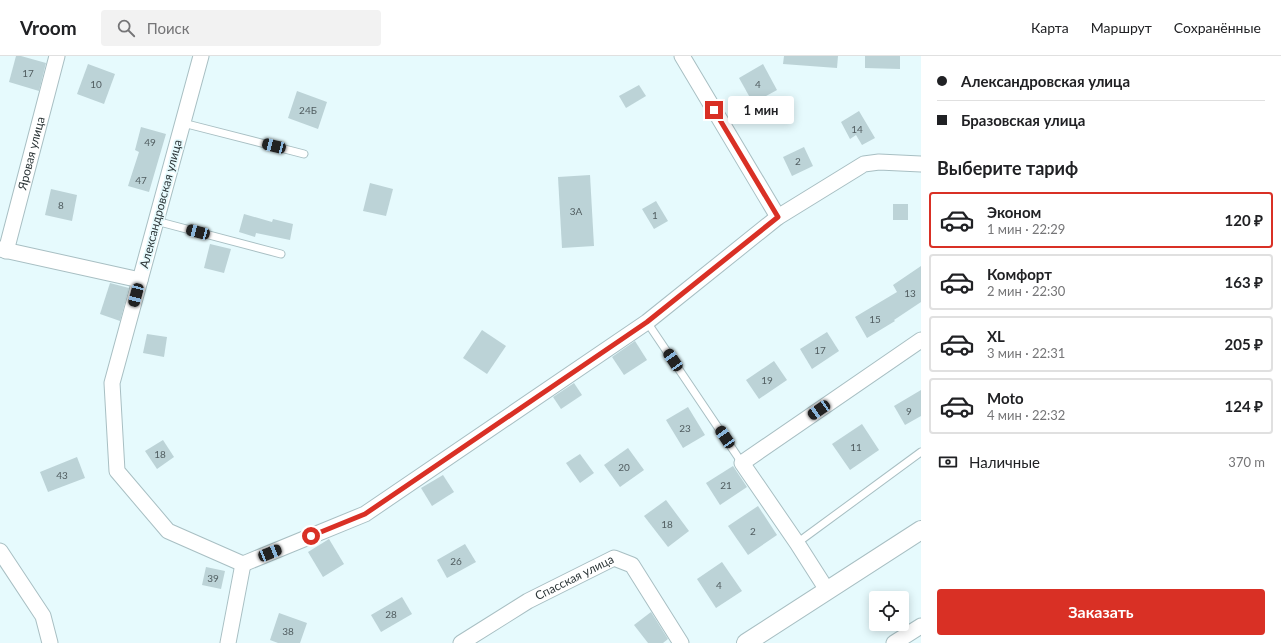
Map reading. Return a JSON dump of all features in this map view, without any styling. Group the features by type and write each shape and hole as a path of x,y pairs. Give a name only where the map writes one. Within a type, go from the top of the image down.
{"street":[{"name":"Яровая улица","path":"3,250 57,56"},
{"name":"Александровская улица","path":"201,56 112,383 117,471 168,531 242,564"},
{"path":"682,56 778,217"},
{"path":"228,643 242,564 365,514 647,322 778,217 864,164 879,162 921,164"},
{"path":"3,250 140,280"},
{"path":"827,590 797,543 742,463 921,340"},
{"path":"746,643 921,530"},
{"path":"0,551 42,616 50,643"},
{"name":"Спасская улица","path":"461,643 528,601 614,558 632,565 681,643"},
{"path":"894,643 921,626"}],"lane":[{"path":"183,123 304,154"},
{"path":"156,221 281,254"},
{"path":"647,322 742,463"},
{"path":"797,543 921,452"}],"building":[{"path":"16,56 46,63 39,91 9,82"},
{"path":"784,56 838,56 837,68 783,64"},
{"path":"865,56 900,56 900,69 865,68"},
{"path":"88,64 115,74 104,104 77,94"},
{"path":"763,64 777,90 753,103 739,78"},
{"path":"639,85 646,96 626,108 619,96"},
{"path":"297,91 327,102 318,129 288,118"},
{"path":"859,111 875,138 862,145 856,135 850,139 841,122"},
{"path":"141,127 166,134 149,192 128,186 139,152 135,150"},
{"path":"804,147 813,166 792,176 783,157"},
{"path":"590,175 594,246 562,248 558,177"},
{"path":"370,183 393,189 386,216 363,211"},
{"path":"51,189 77,195 72,221 45,215"},
{"path":"656,201 668,221 654,229 642,209"},
{"path":"893,204 908,204 908,220 893,220"},
{"path":"244,214 272,222 273,219 293,224 290,240 256,233 255,237 239,232"},
{"path":"210,244 231,249 224,273 204,268"},
{"path":"921,266 921,302 894,320 895,321 867,338 855,317 897,292 893,285"},
{"path":"110,283 129,288 120,321 100,314"},
{"path":"482,330 506,346 487,374 463,358"},
{"path":"827,332 839,351 812,369 800,349"},
{"path":"147,334 167,337 164,357 143,353"},
{"path":"635,341 647,360 624,375 612,357"},
{"path":"774,361 787,380 759,399 746,380"},
{"path":"574,383 582,395 561,409 553,397"},
{"path":"921,390 921,416 905,425 894,406"},
{"path":"688,407 705,435 683,448 666,420"},
{"path":"862,424 879,450 850,470 832,444"},
{"path":"163,440 174,457 157,469 145,451"},
{"path":"628,448 644,470 620,487 604,465"},
{"path":"580,454 594,473 580,483 566,463"},
{"path":"77,457 85,478 48,492 40,472"},
{"path":"733,466 747,487 720,505 706,483"},
{"path":"443,475 454,492 432,506 421,488"},
{"path":"666,500 689,531 668,547 644,516"},
{"path":"758,506 777,535 748,555 728,526"},
{"path":"329,539 344,564 323,577 308,552"},
{"path":"465,544 476,562 447,578 437,560"},
{"path":"722,562 742,591 716,608 697,579"},
{"path":"206,567 225,571 221,589 202,585"},
{"path":"402,597 412,614 381,632 371,615"},
{"path":"651,612 668,639 663,643 648,643 634,625"},
{"path":"279,613 307,623 300,643 278,643 270,640"}],"route":[{"path":"311,536 365,514 647,322 778,217 714,110"}]}
